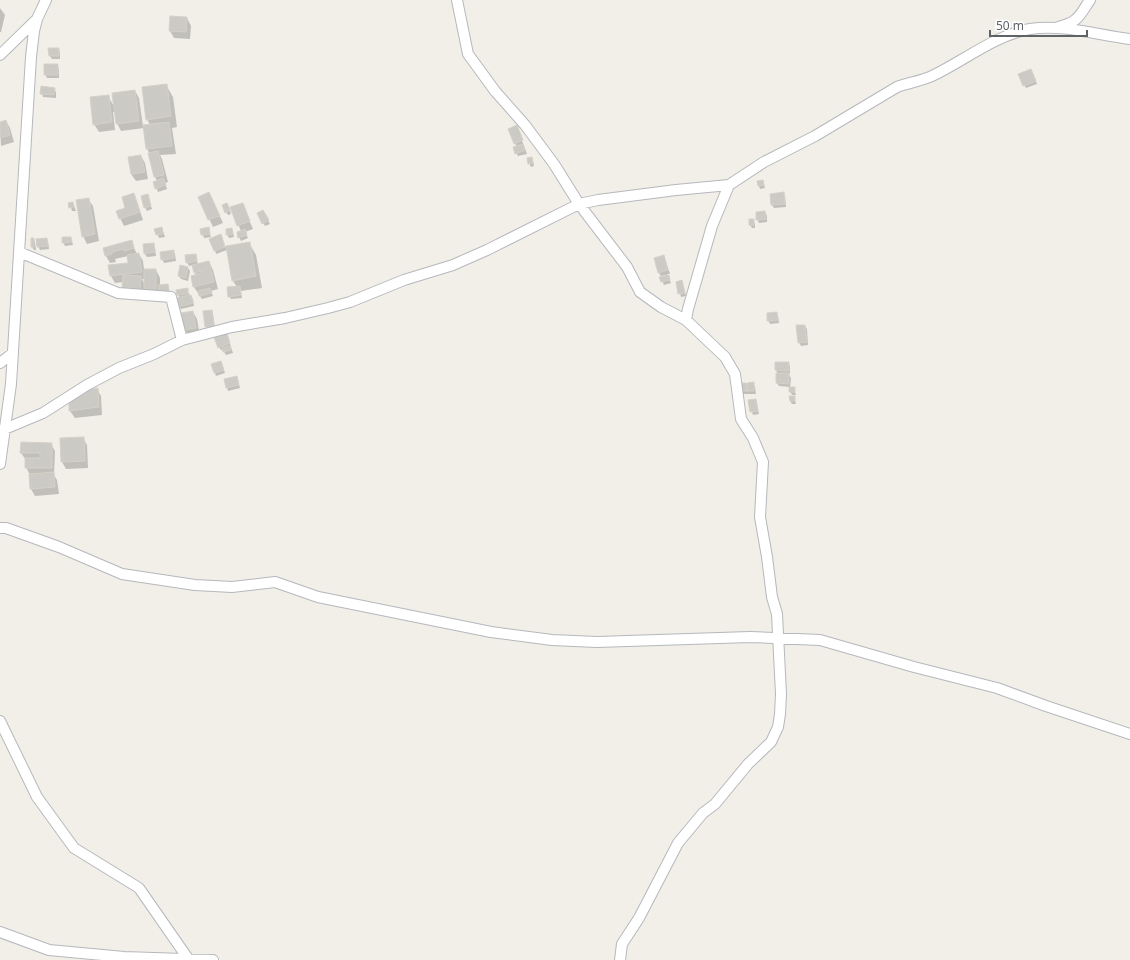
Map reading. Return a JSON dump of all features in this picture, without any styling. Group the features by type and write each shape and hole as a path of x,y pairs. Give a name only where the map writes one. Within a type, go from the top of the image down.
{"street":[{"path":"0,464 2,430 11,384 31,57 37,19 46,0"},
{"path":"456,0 468,54 495,91 529,131 554,164 579,204 627,267 640,292 661,307 686,320 725,357 734,374 741,419 753,438 764,462 760,517 772,597 777,614 781,694 778,727 771,742 748,764 715,804 703,813 678,843 639,918 622,944 620,960"},
{"path":"1051,28 1070,24 1080,16 1090,0"},
{"path":"0,55 37,19"},
{"path":"2,430 43,413 119,368 154,354 182,340 232,327 285,318 350,302 404,280 453,265 487,250 579,204 598,200 676,190 729,185 764,162 815,136 897,87 930,77 1009,35 1030,29 1051,28 1089,31 1130,39"},
{"path":"686,320 712,226 729,185"},
{"path":"19,252 118,293 171,297 182,340"},
{"path":"0,363 13,353"},
{"path":"0,528 6,528 59,547 122,574 195,585 232,587 275,582 318,597 492,632 552,640 597,642 750,637 820,640 914,667 998,688 1046,706 1130,734"},
{"path":"0,721 37,797 74,848 139,888 189,960"},
{"path":"0,932 49,950 124,957 213,960"}],"building":[{"path":"170,16 187,17 186,32 169,31"},
{"path":"48,48 59,48 59,56 49,56"},
{"path":"44,64 58,64 58,75 44,75"},
{"path":"1031,69 1036,81 1023,86 1018,74"},
{"path":"167,84 171,116 146,120 142,87"},
{"path":"41,86 55,88 54,95 40,94"},
{"path":"135,90 139,121 116,124 112,93"},
{"path":"109,95 112,122 93,125 90,97"},
{"path":"6,120 10,135 0,138 0,122"},
{"path":"169,122 172,146 146,149 143,125"},
{"path":"517,125 523,140 514,144 508,129"},
{"path":"523,144 525,150 515,154 513,147"},
{"path":"158,151 164,175 154,177 148,153"},
{"path":"141,155 145,172 131,174 128,157"},
{"path":"532,157 533,163 528,164 527,158"},
{"path":"163,178 166,185 155,189 153,182"},
{"path":"763,180 764,185 758,186 757,181"},
{"path":"209,192 220,216 208,220 198,197"},
{"path":"784,192 785,204 771,205 770,194"},
{"path":"134,193 140,212 119,219 116,211 125,208 122,197"},
{"path":"148,194 151,206 144,208 141,196"},
{"path":"89,198 95,234 82,237 76,200"},
{"path":"73,202 74,207 69,208 68,203"},
{"path":"227,203 230,210 225,213 222,205"},
{"path":"243,203 250,221 237,226 230,207"},
{"path":"263,210 269,220 262,224 257,213"},
{"path":"765,211 766,219 756,220 756,212"},
{"path":"749,219 754,219 754,225 749,225"},
{"path":"162,227 163,234 156,235 154,229"},
{"path":"209,227 210,234 201,235 200,229"},
{"path":"232,228 233,234 226,235 226,229"},
{"path":"245,229 247,235 238,238 237,232"},
{"path":"221,234 225,247 214,251 209,239"},
{"path":"62,237 71,237 72,242 62,243"},
{"path":"31,238 34,238 34,247 31,247"},
{"path":"47,238 48,246 37,247 36,239"},
{"path":"132,240 134,248 112,252 112,254 105,256 103,248"},
{"path":"250,242 256,276 232,281 226,246"},
{"path":"154,243 155,252 144,254 143,244"},
{"path":"174,250 174,258 161,260 160,252"},
{"path":"139,253 142,272 110,276 108,265 128,263 127,255"},
{"path":"196,254 197,261 186,263 185,255"},
{"path":"664,255 668,270 658,273 654,258"},
{"path":"209,261 214,282 193,287 191,276 202,273 202,271 194,273 192,265"},
{"path":"180,265 188,267 186,278 178,276"},
{"path":"144,269 156,269 156,291 144,291"},
{"path":"123,275 141,276 140,290 122,289"},
{"path":"669,275 670,280 661,282 659,277"},
{"path":"682,280 685,293 678,294 676,282"},
{"path":"168,284 169,291 159,292 158,285"},
{"path":"240,286 241,295 228,297 227,287"},
{"path":"188,288 188,294 177,295 176,290"},
{"path":"210,288 212,293 199,296 198,291"},
{"path":"191,295 193,303 178,307 176,298"},
{"path":"212,310 214,325 205,327 203,311"},
{"path":"193,311 196,328 184,330 181,313"},
{"path":"777,312 778,320 767,321 767,313"},
{"path":"796,325 805,325 807,342 798,343"},
{"path":"227,333 230,343 218,348 214,337"},
{"path":"230,346 231,350 223,352 222,348"},
{"path":"221,361 224,370 214,373 211,364"},
{"path":"775,362 789,362 789,371 775,370"},
{"path":"776,373 789,373 789,384 776,383"},
{"path":"237,376 239,385 226,388 224,379"},
{"path":"754,382 754,391 747,391 747,383"},
{"path":"739,383 746,383 747,391 740,391"},
{"path":"789,387 795,387 795,392 789,392"},
{"path":"98,388 99,407 69,411 69,399 89,389"},
{"path":"789,396 795,396 795,401 790,401"},
{"path":"756,399 758,411 750,412 748,400"},
{"path":"84,437 85,461 61,462 60,438"},
{"path":"21,442 52,443 52,468 25,468 25,458 40,458 40,453 20,453"},
{"path":"54,472 55,487 30,489 29,474"}]}
